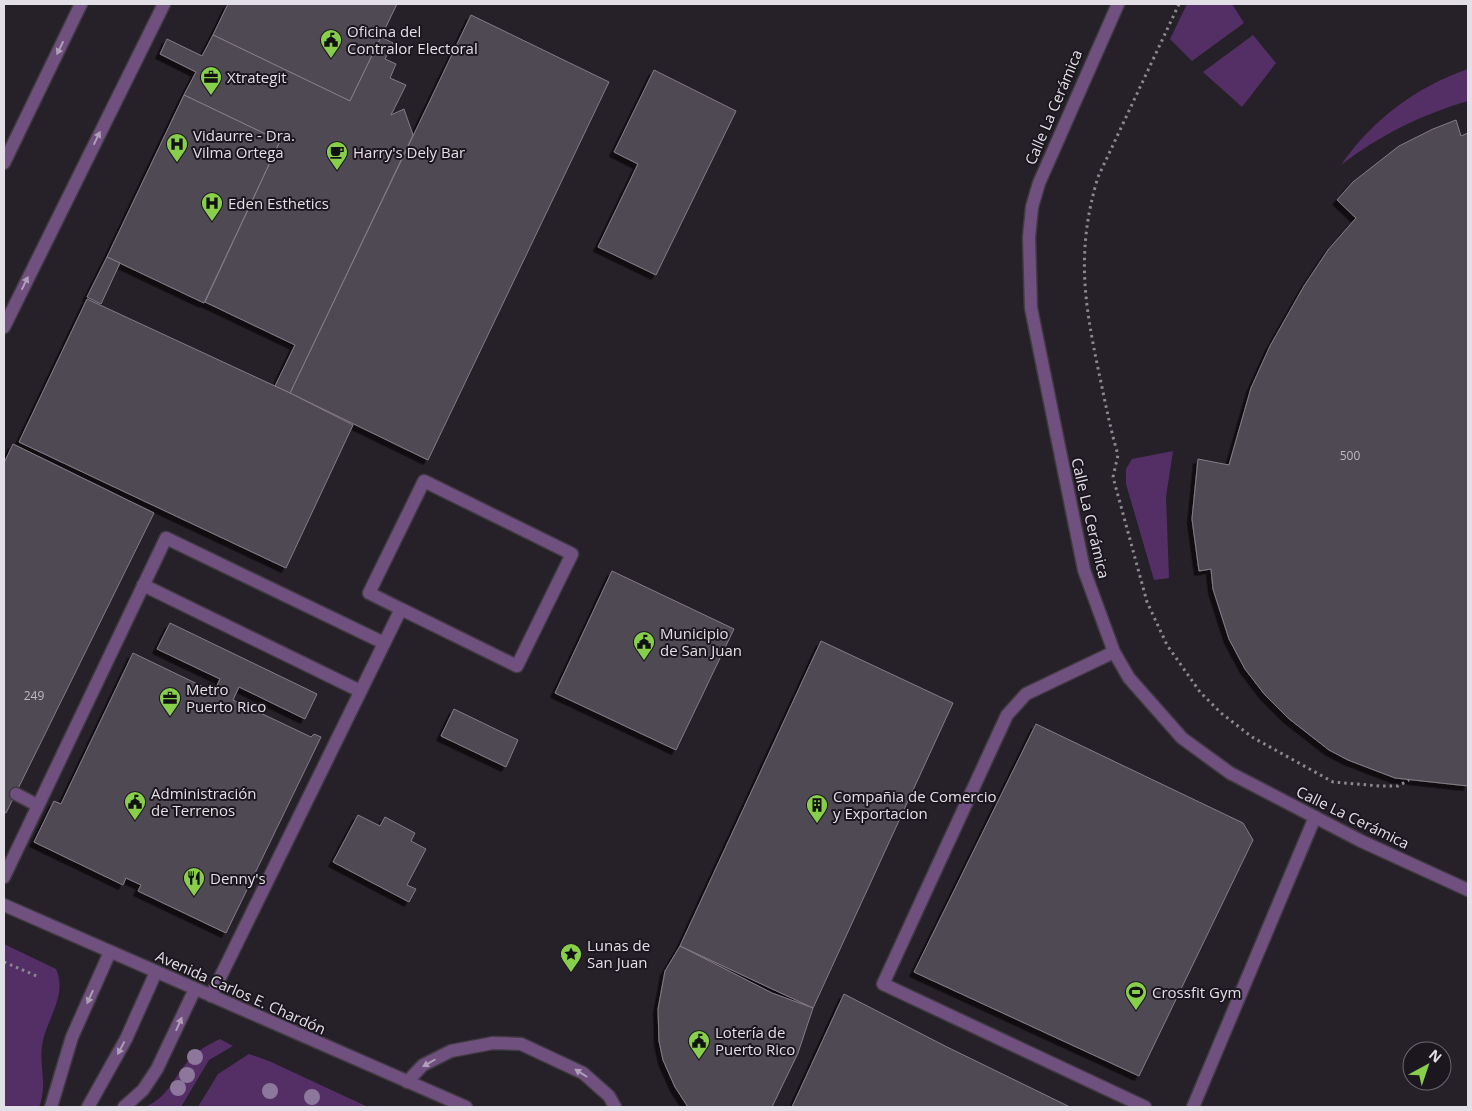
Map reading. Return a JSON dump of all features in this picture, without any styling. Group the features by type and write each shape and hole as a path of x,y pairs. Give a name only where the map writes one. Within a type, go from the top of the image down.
{"street":[{"path":"4,163 81,4"},
{"path":"4,327 164,4"},
{"name":"Calle La Cerámica","path":"1118,4 1038,183 1032,207 1028,237 1031,308 1057,442 1084,570 1114,652 1129,678 1182,738 1230,773 1315,817 1468,890"},
{"path":"424,481 572,554 517,666 401,609 369,593 424,481"},
{"path":"4,877 166,538 384,643"},
{"path":"143,585 360,691"},
{"path":"211,996 401,609"},
{"path":"1114,652 1026,694 1008,715 883,984 1145,1107"},
{"path":"16,794 37,805"},
{"path":"1193,1107 1315,817"},
{"name":"Avenida Carlos E. Chardón","path":"4,905 466,1107"},
{"path":"51,1107 72,1037 110,952"},
{"path":"88,1107 126,1039 156,972"},
{"path":"124,1107 143,1090 158,1069 195,989"},
{"path":"407,1082 423,1065 451,1051 492,1043 520,1044 582,1073 609,1096 615,1107"}],"path":[{"path":"1179,4 1098,177 1092,195 1084,247 1083,271 1088,322 1118,456 1113,477 1136,565 1154,618 1185,672 1222,713 1252,737 1284,757 1333,782 1398,786 1409,780"},
{"path":"4,962 39,977"}],"shaded area":[{"path":"1187,4 1232,4 1244,23 1192,61 1170,39"},
{"path":"1253,35 1276,63 1242,107 1203,72"},
{"path":"1468,69 1468,101 1434,112 1386,135 1341,165 1367,133 1397,106 1431,85"},
{"path":"1173,451 1166,497 1169,578 1154,580 1126,484 1126,469 1132,459"},
{"path":"4,944 56,969 59,979 58,998 42,1045 43,1092 39,1107 4,1107"},
{"path":"220,1039 233,1046 209,1060 181,1107 145,1107 167,1091 186,1063 196,1053"},
{"path":"249,1054 269,1061 368,1107 198,1107 218,1074"}],"building":[{"path":"228,4 397,4 350,101 213,35"},
{"path":"471,15 609,82 428,460 290,393"},
{"path":"213,35 350,101 381,37 393,43 385,59 396,64 390,78 406,85 391,115 404,109 413,135 290,393 275,386 295,345 205,302 280,141 184,95 196,72 160,54 167,39 202,56"},
{"path":"654,70 736,111 656,275 598,247 638,164 614,152"},
{"path":"184,95 280,141 204,303 107,257"},
{"path":"1456,120 1461,136 1468,133 1468,786 1395,778 1348,760 1329,750 1288,718 1265,695 1245,669 1229,639 1213,589 1211,569 1199,571 1192,519 1198,459 1229,465 1251,388 1270,346 1304,286 1328,250 1356,218 1337,200 1353,182 1399,146"},
{"path":"107,257 120,263 101,304 87,297"},
{"path":"87,299 290,393 353,425 286,568 19,442"},
{"path":"13,444 154,513 6,813 4,812 4,463"},
{"name":"Municipio de San Juan","path":"612,571 734,629 676,750 555,693"},
{"path":"170,623 317,694 305,719 239,687 233,700 311,737 314,734 321,737 226,933 138,891 141,885 126,878 123,885 34,842 54,801 61,804 133,653 214,692 220,679 157,649"},
{"name":"Compañia de Comercio y Exportacion","path":"821,641 953,703 813,1008 680,946"},
{"path":"454,709 518,740 506,767 441,736"},
{"path":"1036,724 1243,823 1253,840 1139,1076 914,972"},
{"path":"358,815 380,826 385,817 415,833 411,841 426,849 407,885 416,889 409,902 333,862"},
{"path":"680,946 772,993 813,1008 798,1053 772,1107 688,1107 675,1087 663,1060 659,1041 658,1009 665,971"},
{"path":"844,994 945,1046 1070,1107 792,1107"}],"place":[{"name":"Oficina del Contralor Electoral","path":"331,59"},
{"name":"Xtrategit","path":"211,96"},
{"name":"Vidaurre - Dra. Vilma Ortega","path":"177,163"},
{"name":"Harry's Dely Bar","path":"337,171"},
{"name":"Eden Esthetics","path":"212,222"},
{"name":"Municipio de San Juan","path":"644,661"},
{"name":"Metro Puerto Rico","path":"170,717"},
{"name":"Administración de Terrenos","path":"135,821"},
{"name":"Compañia de Comercio y Exportacion","path":"817,824"},
{"name":"Denny's","path":"194,897"},
{"name":"Lunas de San Juan","path":"571,973"},
{"name":"Crossfit Gym","path":"1136,1011"},
{"name":"Lotería de Puerto Rico","path":"699,1060"}]}
